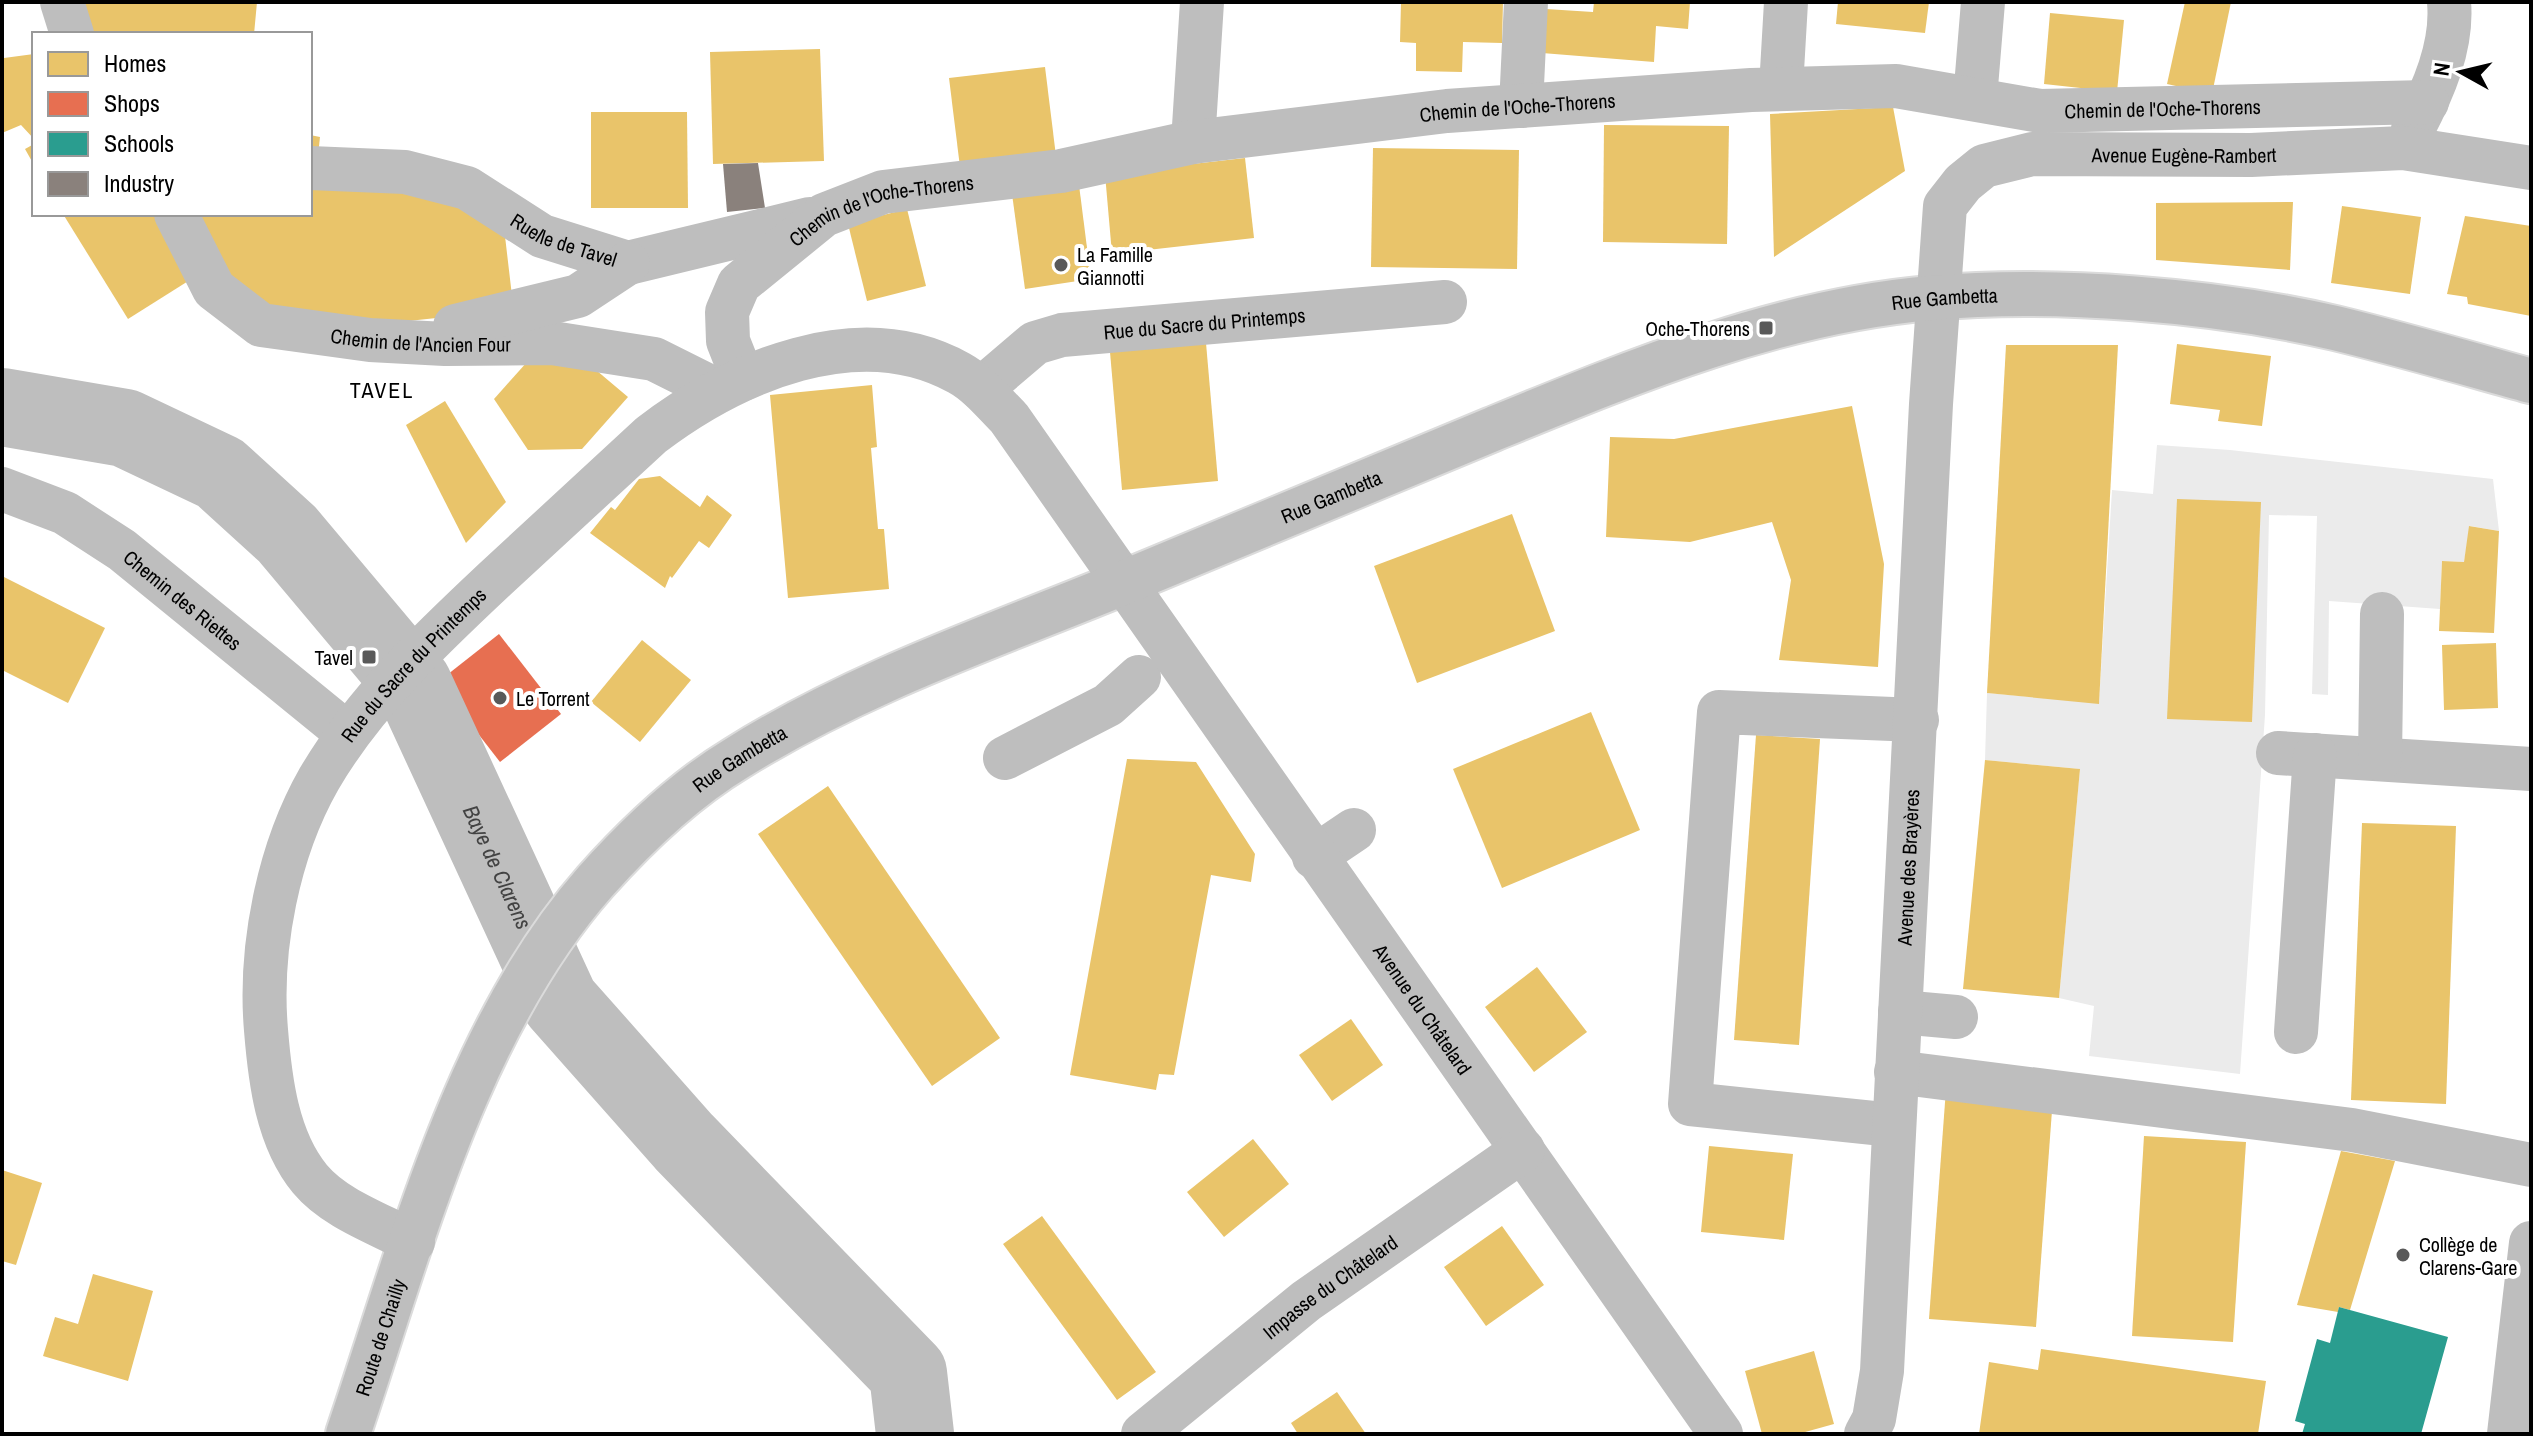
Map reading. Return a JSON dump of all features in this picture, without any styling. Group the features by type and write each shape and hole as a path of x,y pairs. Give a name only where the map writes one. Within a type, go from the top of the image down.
{"street":[{"path":"62,2 71,32"},
{"path":"1193,142 1202,2"},
{"path":"1521,106 1526,2"},
{"path":"1781,88 1786,2"},
{"path":"1975,99 1983,2"},
{"path":"2403,148 2439,73 2450,15 2449,2"},
{"name":"Chemin de l'Oche-Thorens","path":"730,385 727,312 739,284 824,215 883,192 1061,171 1193,142 1447,111 1781,88 1896,86 2040,111 2427,102"},
{"name":"Avenue Eugène-Rambert","path":"1937,297 1945,206 1963,183 1984,166 2032,154 2251,155 2403,148 2531,168"},
{"name":"Ruelle de Tavel","path":"312,168 405,172 467,188 542,236 628,263 824,215"},
{"name":"Chemin de l'Ancien Four","path":"177,216 214,289 261,325 341,337 445,344 552,343 654,359 730,385"},
{"path":"402,340 578,296 628,263"},
{"name":"Rue Gambetta","path":"413,1242 488,1044 522,979 595,882 663,812 731,761 786,730 949,650 1124,582 1648,368 1824,313 1937,297 2149,300 2261,314 2334,328 2531,381"},
{"name":"Avenue des Brayères","path":"1866,1434 1874,1419 1882,1371 1937,297"},
{"name":"Rue du Sacre du Printemps","path":"981,389 1035,343 1062,335 1445,302"},
{"name":"Rue du Sacre du Printemps","path":"413,1242 342,1205 311,1180 291,1150 276,1105 268,1059 265,985 280,881 303,810 348,734 432,638 651,435 730,385 828,354 873,350 933,361 981,389 1009,418 1124,582"},
{"name":"Chemin des Riettes","path":"2,489 65,513 122,550 348,734"},
{"name":"Avenue du Châtelard","path":"1124,582 1721,1434"},
{"path":"2380,759 2382,614"},
{"path":"1005,758 1108,705 1139,677"},
{"path":"1893,1125 1690,1104 1719,712 1917,720"},
{"path":"2296,1032 2297,754 2531,769"},
{"path":"1314,857 1354,830"},
{"path":"1900,1012 1956,1017"},
{"path":"1896,1072 2352,1130 2531,1165"},
{"name":"Impasse du Châtelard","path":"1143,1434 1306,1301 1523,1150"},
{"name":"Route de Chailly","path":"348,1434 413,1242"},
{"path":"2509,1434 2531,1243"}],"shaded area":[{"path":"2157,445 2493,479 2499,531 2470,526 2464,562 2442,561 2440,609 2329,601 2328,695 2312,694 2317,516 2269,515 2265,715 2240,1074 2089,1056 2094,1006 2059,998 2080,769 1985,760 1987,693 2099,703 2112,490 2153,494"}],"building: Homes":[{"path":"82,2 257,2 254,32 85,32"},
{"path":"1401,2 1503,2 1502,43 1463,42 1462,72 1416,71 1416,43 1400,42"},
{"path":"1594,2 1690,2 1688,29 1656,26 1654,62 1542,53 1546,9 1593,12"},
{"path":"1838,2 1929,2 1925,33 1836,24"},
{"path":"2185,2 2231,2 2212,94 2167,84"},
{"path":"2050,13 2124,20 2117,92 2044,84"},
{"path":"820,49 824,161 713,164 710,52"},
{"path":"32,54 32,137 21,125 2,133 4,58"},
{"path":"1045,67 1056,156 960,167 949,78"},
{"path":"1893,107 1905,171 1774,257 1770,114"},
{"path":"591,112 687,112 688,208 591,208"},
{"path":"1604,125 1729,126 1727,244 1603,242"},
{"path":"312,135 320,137 317,164 312,163"},
{"path":"32,145 32,161 25,149"},
{"path":"1373,148 1519,150 1517,269 1371,267"},
{"path":"1245,158 1254,238 1112,254 1105,174"},
{"path":"312,179 379,182 503,219 512,296 455,316 399,322 264,314 221,278 197,216 312,216"},
{"path":"1079,185 1091,279 1025,289 1012,194"},
{"path":"2293,202 2290,270 2156,260 2156,203"},
{"path":"2342,206 2421,217 2410,294 2331,283"},
{"path":"907,209 926,286 867,301 848,224"},
{"path":"64,216 166,216 201,273 128,319"},
{"path":"2465,216 2531,226 2531,316 2468,304 2467,297 2447,294"},
{"path":"1206,343 1218,481 1122,490 1110,352"},
{"path":"2177,344 2271,356 2262,426 2218,421 2220,410 2170,404"},
{"path":"2006,345 2118,345 2099,704 1987,693"},
{"path":"536,352 577,354 628,397 582,449 528,450 494,399"},
{"path":"872,385 877,447 871,448 878,529 884,529 889,589 788,598 770,395"},
{"path":"445,401 506,502 466,543 406,425"},
{"path":"1852,406 1884,564 1878,667 1779,660 1791,580 1772,522 1690,542 1606,537 1610,437 1674,439"},
{"path":"660,476 700,507 707,495 732,515 709,548 699,541 672,578 670,576 665,588 590,533 611,507 615,510 639,479"},
{"path":"2177,499 2261,502 2252,722 2167,719"},
{"path":"1512,514 1555,631 1417,683 1374,566"},
{"path":"2469,526 2499,531 2494,633 2439,631 2442,561 2464,562"},
{"path":"2,576 105,628 68,703 2,670"},
{"path":"642,640 691,680 640,742 591,702"},
{"path":"2496,643 2498,708 2444,710 2442,645"},
{"path":"1591,712 1640,830 1502,888 1453,769"},
{"path":"1756,735 1820,739 1799,1045 1734,1040"},
{"path":"1127,759 1196,762 1255,854 1251,882 1211,875 1174,1075 1159,1074 1156,1090 1070,1075"},
{"path":"1985,760 2080,769 2059,998 1963,989"},
{"path":"828,786 1000,1038 932,1086 758,834"},
{"path":"2362,823 2456,826 2446,1104 2351,1100"},
{"path":"1537,967 1587,1032 1534,1072 1485,1007"},
{"path":"1351,1019 1383,1065 1332,1101 1299,1055"},
{"path":"1946,1089 2053,1097 2036,1327 1929,1319"},
{"path":"2144,1136 2246,1142 2233,1342 2132,1336"},
{"path":"1253,1139 1289,1184 1224,1237 1187,1192"},
{"path":"1709,1146 1793,1154 1784,1240 1701,1232"},
{"path":"2341,1151 2395,1161 2350,1310 2339,1307 2338,1312 2297,1305"},
{"path":"2,1170 42,1183 16,1265 2,1261"},
{"path":"1042,1216 1156,1372 1117,1400 1003,1244"},
{"path":"1502,1226 1544,1285 1486,1326 1444,1267"},
{"path":"93,1274 153,1291 128,1381 43,1356 55,1317 78,1324"},
{"path":"2041,1349 2266,1381 2258,1434 1979,1434 1989,1362 2038,1370"},
{"path":"1814,1351 1834,1424 1798,1434 1762,1434 1745,1371"},
{"path":"1337,1392 1366,1434 1298,1434 1291,1423"}],"building: Shops":[{"name":"Le Torrent","path":"499,634 561,714 500,762 438,682"}],"building: Schools":[{"name":"Collège de Clarens-Gare","path":"2339,1307 2448,1337 2421,1434 2302,1434 2305,1424 2295,1421 2317,1339 2330,1343"}],"building: Industry":[{"path":"758,163 765,208 727,212 723,164"}],"waterway":[{"name":"Baye de Clarens","path":"2,407 125,428 220,473 287,534 413,684 560,1002 684,1142 908,1373 915,1434"}],"place":[{"name":"La Famille Giannotti","path":"1061,265"},
{"name":"Oche-Thorens","path":"1766,328"},
{"name":"Tavel","path":"369,657"},
{"name":"Le Torrent","path":"500,698"},
{"name":"Collège de Clarens-Gare","path":"2403,1255"}],"district":[{"name":"TAVEL","path":"382,390"}]}
